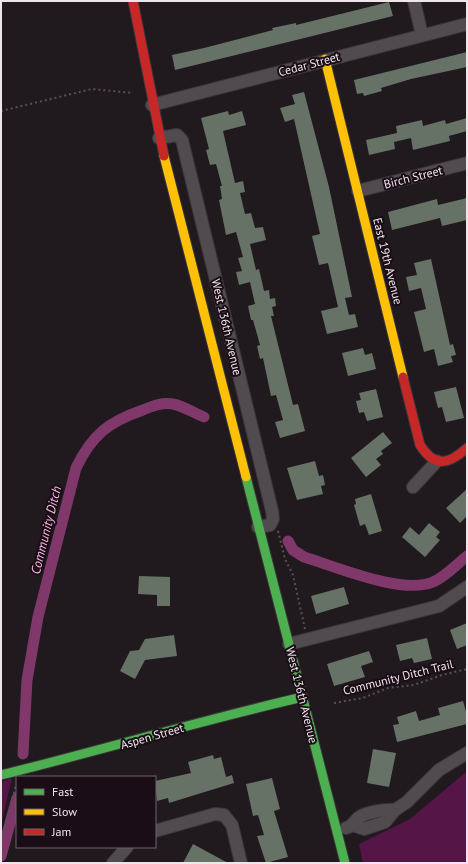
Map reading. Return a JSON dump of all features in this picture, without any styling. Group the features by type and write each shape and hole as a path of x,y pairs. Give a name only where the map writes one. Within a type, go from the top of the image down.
{"main road":[{"name":"West 136th Avenue","path":"133,1 159,138 345,863"},
{"name":"East 19th Avenue","path":"326,59 420,445 430,458 437,461"},
{"path":"437,461 451,461 457,458 467,448"},
{"name":"Aspen Street","path":"1,774 109,748 228,714 303,697"}],"street":[{"path":"414,1 422,35"},
{"name":"Cedar Street","path":"152,105 326,59 467,24"},
{"name":"West 136th Avenue","path":"159,138 177,135 182,140 272,511 273,519 270,525 258,528"},
{"name":"Birch Street","path":"358,191 467,163"},
{"path":"413,487 437,461"},
{"path":"289,644 439,606 467,587"},
{"path":"337,830 353,826 364,829 385,822 395,810 407,802 437,767 467,753"},
{"path":"156,831 215,814 224,815 232,825 241,863"},
{"path":"112,863 127,848"}],"path":[{"path":"1,111 92,89 132,93"},
{"path":"278,528 284,559 293,575 304,631"},
{"name":"Community Ditch Trail","path":"334,702 363,698 388,688 414,685 442,675 467,669"},
{"path":"1,842 16,788 15,781"}],"shaded area":[{"path":"466,772 467,863 363,863 359,844 410,819"},
{"path":"12,778 1,825 1,782"}],"building":[{"path":"389,2 393,16 175,70 172,55 273,30 272,28 296,23 296,25"},
{"path":"467,52 467,67 411,79 381,88 382,91 364,96 363,93 357,94 354,80"},
{"path":"304,92 329,187 352,297 345,298 349,315 355,314 358,327 327,334 321,311 338,307 328,263 319,265 312,236 320,234 294,119 285,122 280,108 295,104 292,95"},
{"path":"228,111 229,115 242,111 246,125 223,131 235,183 243,181 245,192 240,193 245,214 251,213 255,228 263,227 266,240 250,244 256,270 259,269 264,291 269,290 270,299 275,298 276,306 272,307 274,316 271,316 293,405 298,404 305,431 280,438 275,422 283,420 276,395 271,396 263,358 260,359 257,346 260,345 253,320 251,320 248,306 255,304 250,282 239,285 236,272 242,271 238,258 243,257 236,232 226,235 219,200 222,199 220,186 222,186 216,164 210,165 206,150 209,149 201,118"},
{"path":"467,118 467,131 449,136 450,141 413,150 411,138 394,142 395,149 369,155 366,140 397,133 396,126 422,120 423,126 445,120 446,124"},
{"path":"467,198 467,220 442,226 440,218 392,230 388,212 437,199 438,205"},
{"path":"431,259 450,345 453,344 456,355 451,356 453,362 438,366 434,349 424,352 414,312 426,309 421,288 409,291 406,277 417,275 414,263"},
{"path":"363,348 365,355 372,353 376,369 348,376 342,353"},
{"path":"456,387 464,418 446,422 442,407 438,408 434,392"},
{"path":"376,389 383,417 367,421 364,412 359,413 356,401 361,400 359,393"},
{"path":"383,432 392,443 381,451 383,454 376,459 381,465 366,477 351,458"},
{"path":"315,461 319,476 323,475 325,485 321,486 323,494 297,500 287,468"},
{"path":"467,489 467,516 460,523 446,508"},
{"path":"371,494 382,531 369,535 365,524 360,526 354,505 356,504 355,499"},
{"path":"429,523 440,532 436,537 440,540 425,557 402,537 410,527 419,535"},
{"path":"139,576 170,577 170,606 157,606 157,595 138,594"},
{"path":"344,587 349,604 316,614 311,596"},
{"path":"467,623 467,645 457,649 450,630"},
{"path":"174,635 177,656 145,660 135,679 120,671 130,651 139,650 145,639"},
{"path":"427,638 432,659 414,663 412,658 400,661 396,645"},
{"path":"369,651 373,662 361,666 365,677 334,686 327,664"},
{"path":"463,701 467,715 467,724 397,742 393,725 399,724 397,717 416,711 419,721 440,715 438,708"},
{"path":"373,749 396,753 389,787 367,783"},
{"path":"213,755 214,759 221,757 226,777 232,775 234,783 169,803 168,798 157,801 156,781 191,773 188,762"},
{"path":"272,778 280,809 274,811 288,857 266,863 257,836 264,835 258,815 253,816 246,784"},
{"path":"193,844 228,863 183,863"}],"waterway":[{"name":"Community Ditch","path":"23,754 27,680 38,617 76,468 95,438 102,431 120,419 161,404 177,405 204,417"},
{"name":"Community Ditch","path":"288,541 293,550 304,557 351,573 404,585 420,585 433,582 446,574 467,556"},
{"name":"Community Ditch","path":"1,856 16,802"}],"traffic: fast":[{"path":"246,477 345,863"},
{"path":"1,775 227,715 303,697"}],"traffic: slow":[{"path":"325,59 403,377"},
{"path":"164,156 246,477"}],"traffic: jam":[{"path":"133,1 164,156"},
{"path":"403,377 420,445 431,458 436,461 448,461 467,448"}]}
